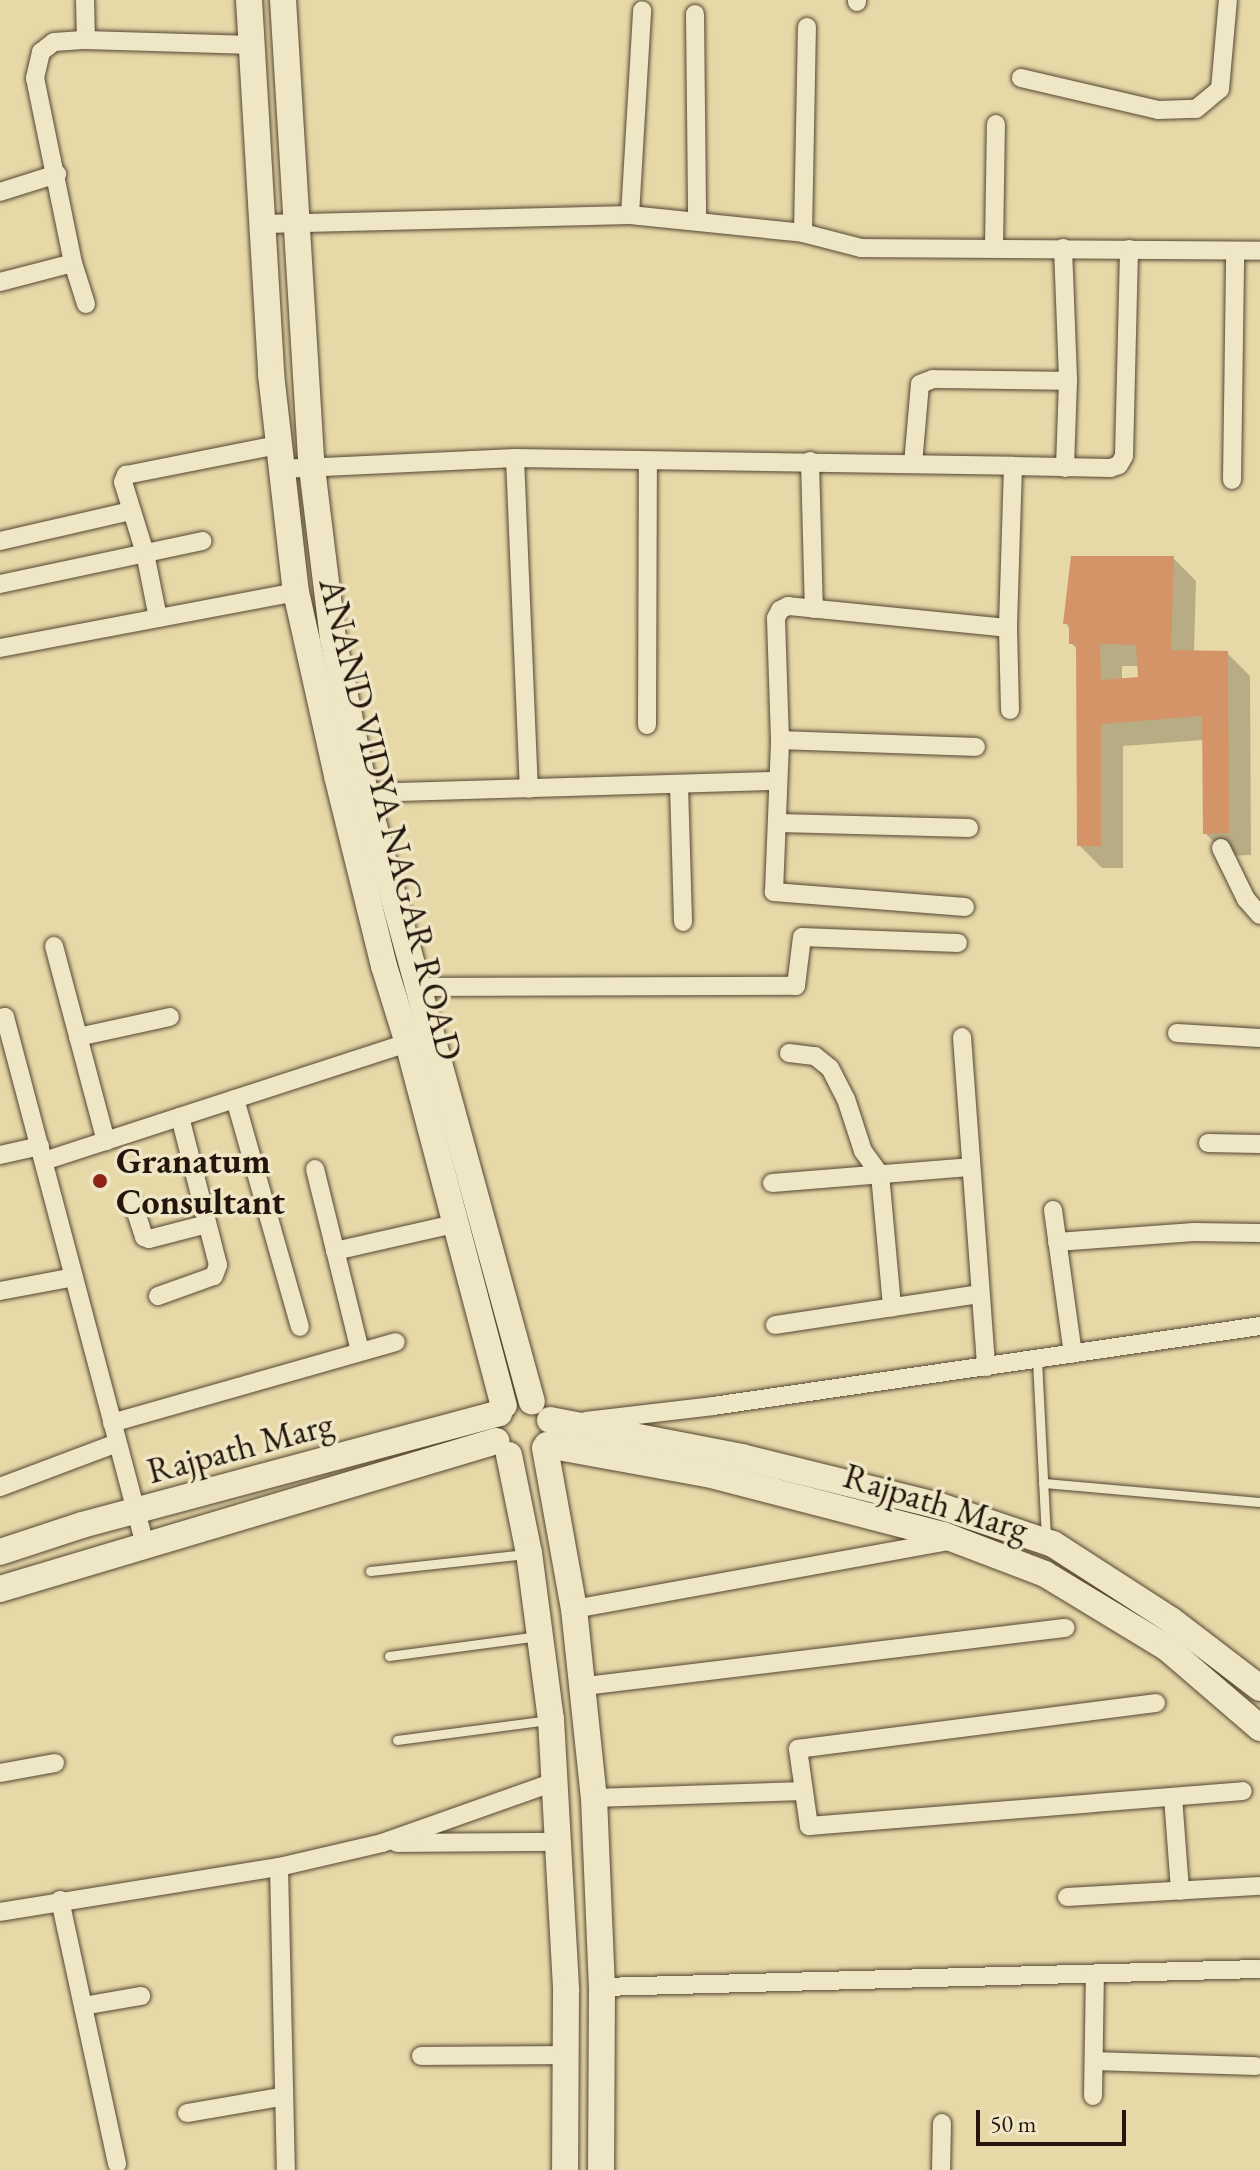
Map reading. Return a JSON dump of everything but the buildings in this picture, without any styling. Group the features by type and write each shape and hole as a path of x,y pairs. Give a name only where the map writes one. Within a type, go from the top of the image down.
{"main road":[{"name":"ANAND VIDYA NAGAR ROAD","path":"249,0 271,374 296,592 351,835 384,966 408,1043 501,1410"},
{"name":"ANAND VIDYA NAGAR ROAD","path":"283,0 312,468 333,638 365,793 548,1428 585,1686 594,1798 602,1987 601,2170"},
{"path":"502,1448 530,1458 548,1428 519,1400 501,1410 494,1420 529,1553 551,1719 566,1991 565,2170"},
{"name":"Rajpath Marg","path":"0,1552 82,1525 135,1513 501,1410"},
{"name":"Rajpath Marg","path":"548,1428 956,1540 1045,1574 1167,1648 1260,1728"},
{"name":"Rajpath Marg","path":"548,1428 742,1457 940,1506 1046,1541 1171,1620 1260,1688"},
{"name":"Rajpath Marg","path":"0,1589 145,1545 502,1448"}],"street":[{"path":"85,0 86,40"},
{"path":"1021,78 1158,110 1196,109 1220,89 1228,0"},
{"path":"630,215 642,10"},
{"path":"695,14 697,221"},
{"path":"803,233 807,27"},
{"path":"86,304 73,263 35,78 41,52 54,42 86,40 252,45"},
{"path":"994,247 996,124"},
{"path":"0,192 57,174"},
{"path":"264,224 630,215 803,233 861,248 1260,251"},
{"path":"1063,248 1068,381 1065,468"},
{"path":"158,618 145,553 123,482 133,472 280,457 312,468 515,458 1065,468 1110,468 1119,465 1124,456 1129,249"},
{"path":"1232,480 1235,251"},
{"path":"1,278 73,263"},
{"path":"913,464 920,384 933,379 1068,381"},
{"path":"515,458 529,789"},
{"path":"810,461 814,609"},
{"path":"647,725 648,462"},
{"path":"1010,710 1008,628 1013,466"},
{"path":"0,541 131,511"},
{"path":"0,584 202,541"},
{"path":"0,648 296,592"},
{"path":"965,907 774,892 780,740 776,618 780,610 788,606 1008,628"},
{"path":"780,740 976,747"},
{"path":"365,793 778,781"},
{"path":"679,785 683,922"},
{"path":"779,823 969,828"},
{"path":"1221,848 1246,899 1260,915"},
{"path":"421,987 796,986 802,937 958,943"},
{"path":"54,946 106,1141"},
{"path":"0,1018 5,1017 145,1545"},
{"path":"78,1037 170,1017"},
{"path":"1177,1033 1260,1038"},
{"path":"962,1037 969,1167 986,1367"},
{"path":"0,1155 42,1153 106,1141 408,1043"},
{"path":"789,1053 815,1056 830,1068 846,1099 863,1151 880,1174 892,1307"},
{"path":"235,1099 300,1327"},
{"path":"158,1296 214,1276 218,1265 180,1117"},
{"path":"1208,1143 1260,1144"},
{"path":"772,1183 969,1167"},
{"path":"315,1169 360,1351"},
{"path":"133,1203 144,1237 149,1239 207,1224"},
{"path":"1053,1210 1073,1354"},
{"path":"335,1251 454,1224"},
{"path":"1057,1242 1194,1232 1260,1233"},
{"path":"0,1291 74,1277"},
{"path":"775,1325 980,1294"},
{"path":"548,1428 1260,1326"},
{"path":"112,1423 396,1342"},
{"path":"0,1487 117,1443"},
{"path":"574,1609 956,1540"},
{"path":"585,1686 1066,1628"},
{"path":"1156,1703 798,1749 809,1826 1243,1791"},
{"path":"0,1773 55,1763"},
{"path":"0,1912 279,1867 382,1843 554,1782"},
{"path":"594,1798 804,1791"},
{"path":"1173,1797 1180,1891"},
{"path":"382,1843 558,1842"},
{"path":"279,1867 281,2097 286,2170"},
{"path":"1067,1897 1260,1886"},
{"path":"60,1900 117,2164"},
{"path":"602,1987 1260,1969"},
{"path":"1093,2096 1095,1974"},
{"path":"83,2006 141,1996"},
{"path":"421,2056 565,2055"},
{"path":"1094,2061 1256,2066"},
{"path":"187,2113 281,2097"},
{"path":"941,2170 942,2123"}],"lane":[{"path":"1037,1360 1046,1541"},
{"path":"1043,1483 1260,1502"},
{"path":"370,1571 529,1553"},
{"path":"389,1656 542,1636"},
{"path":"397,1740 551,1719"}],"place":[{"name":"Granatum Consultant","path":"100,1181"}]}
